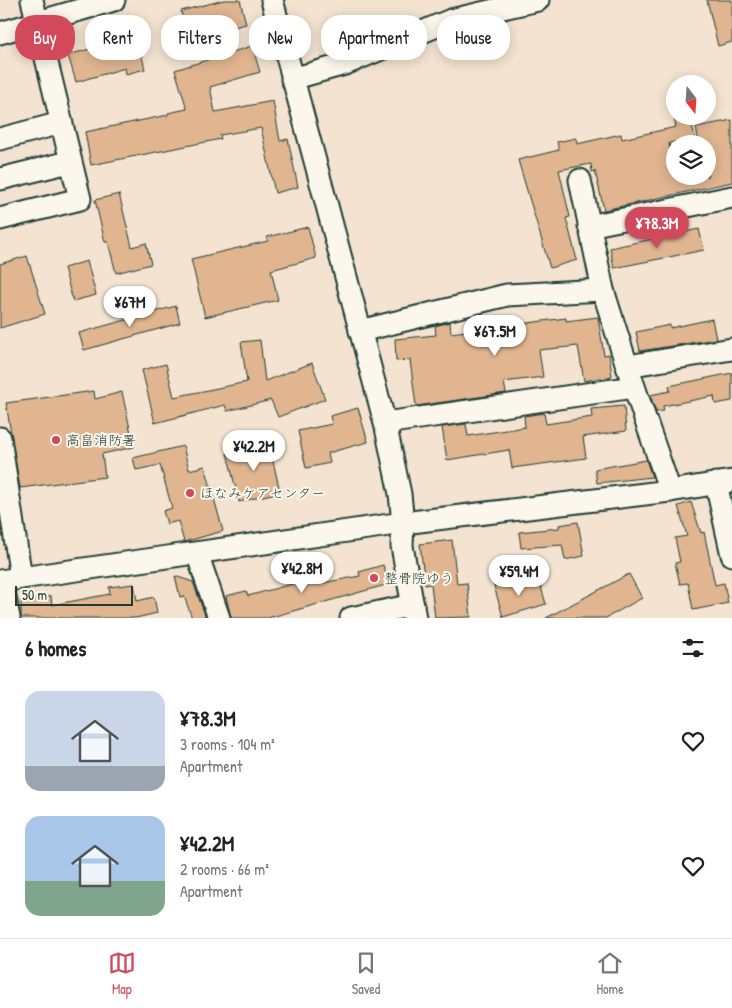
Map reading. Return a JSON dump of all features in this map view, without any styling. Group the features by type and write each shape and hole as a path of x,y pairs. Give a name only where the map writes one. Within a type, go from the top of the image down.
{"street":[{"path":"32,0 36,15"},
{"path":"62,15 114,0"},
{"path":"272,0 385,423 400,494 403,523 402,546 414,611 351,618"},
{"path":"292,79 345,64 451,20 538,0"},
{"path":"0,33 15,29"},
{"path":"0,219 80,199 69,162 47,60"},
{"path":"0,139 61,123"},
{"path":"0,179 69,162"},
{"path":"580,180 603,290 670,491"},
{"path":"589,226 732,197"},
{"path":"360,331 507,295 603,290"},
{"path":"627,366 732,349"},
{"path":"385,423 634,387"},
{"path":"0,438 9,618"},
{"path":"8,580 403,523 670,491 724,482 732,555"},
{"path":"197,553 218,618"}],"building":[{"path":"224,0 240,0 246,24 239,26 239,15 182,15 181,11"},
{"path":"707,0 732,0 732,42 718,46"},
{"path":"249,47 249,60 256,60 260,72 210,87 215,112 273,101 280,141 288,139 298,187 275,193 261,128 220,135 221,139 91,165 85,132 168,115 168,113 187,109 175,70 207,60 239,60 239,50"},
{"path":"85,50 85,60 143,60 145,69 126,74 125,68 76,82 69,60 75,60 75,53"},
{"path":"732,120 732,182 604,210 595,171 592,172 591,164 559,170 570,217 566,218 577,260 550,268 518,160 559,150 557,142 576,138 577,144 621,134 622,139 676,127 676,125 692,125 694,135 666,135 666,185 716,185 716,135 697,135 696,127 716,125 716,123"},
{"path":"119,194 132,247 146,243 151,264 116,273 108,242 105,242 95,200"},
{"path":"308,227 316,258 271,270 278,300 205,317 191,259 268,241 267,237"},
{"path":"699,229 704,250 614,268 610,248"},
{"path":"27,256 45,314 0,328 0,264"},
{"path":"87,261 96,295 73,301 64,268"},
{"path":"176,306 180,323 84,350 79,333"},
{"path":"598,317 604,355 609,354 612,376 584,381 578,346 539,350 543,377 504,382 506,393 416,406 410,360 396,361 395,339 436,335 435,326 450,322 451,333 566,318 566,321"},
{"path":"712,319 716,339 640,351 636,332 670,325 670,328"},
{"path":"260,340 265,381 312,363 325,399 278,417 271,400 227,411 225,405 155,423 142,370 166,364 174,397 247,382 241,342"},
{"path":"732,373 732,401 715,404 714,396 663,406 664,411 656,412 650,395 670,391 669,386"},
{"name":"高畠消防署","path":"94,391 95,399 122,392 134,447 102,454 105,477 20,488 6,403"},
{"path":"624,406 626,431 583,437 586,458 512,468 509,450 447,460 442,427 466,424 468,436 525,427 524,416 544,413 546,424 592,417 591,409"},
{"path":"358,408 368,442 328,453 330,463 306,468 298,431 332,424 330,416"},
{"path":"269,443 280,492 239,502 227,453"},
{"name":"ほなみケアセンター","path":"183,446 189,470 205,466 223,531 184,542 178,521 167,524 163,511 172,508 160,465 136,470 133,458"},
{"path":"646,460 652,477 597,483 595,469"},
{"path":"691,502 701,533 704,532 715,585 724,583 728,603 693,610 688,583 680,584 675,563 680,562 675,538 687,536 678,506"},
{"path":"578,522 584,556 565,560 562,545 521,548 519,532 559,528 559,525"},
{"path":"452,540 457,584 467,583 471,617 435,618 431,584 425,585 420,544"},
{"path":"383,565 389,584 268,618 231,618 226,596 246,591 248,596 292,584 289,572 313,566 317,584 360,576 359,572"},
{"path":"629,574 642,598 606,618 546,618"},
{"path":"175,576 193,582 206,618 192,618 184,596 180,597"},
{"path":"522,578 524,585 539,580 546,604 503,617 494,586"},
{"path":"134,584 137,601 154,597 157,613 136,618 21,618 21,601 51,596 52,605 110,594 109,587"}],"place":[{"name":"高畠消防署","path":"56,440"},
{"name":"ほなみケアセンター","path":"190,493"},
{"name":"整骨院ゆう","path":"374,578"}]}
